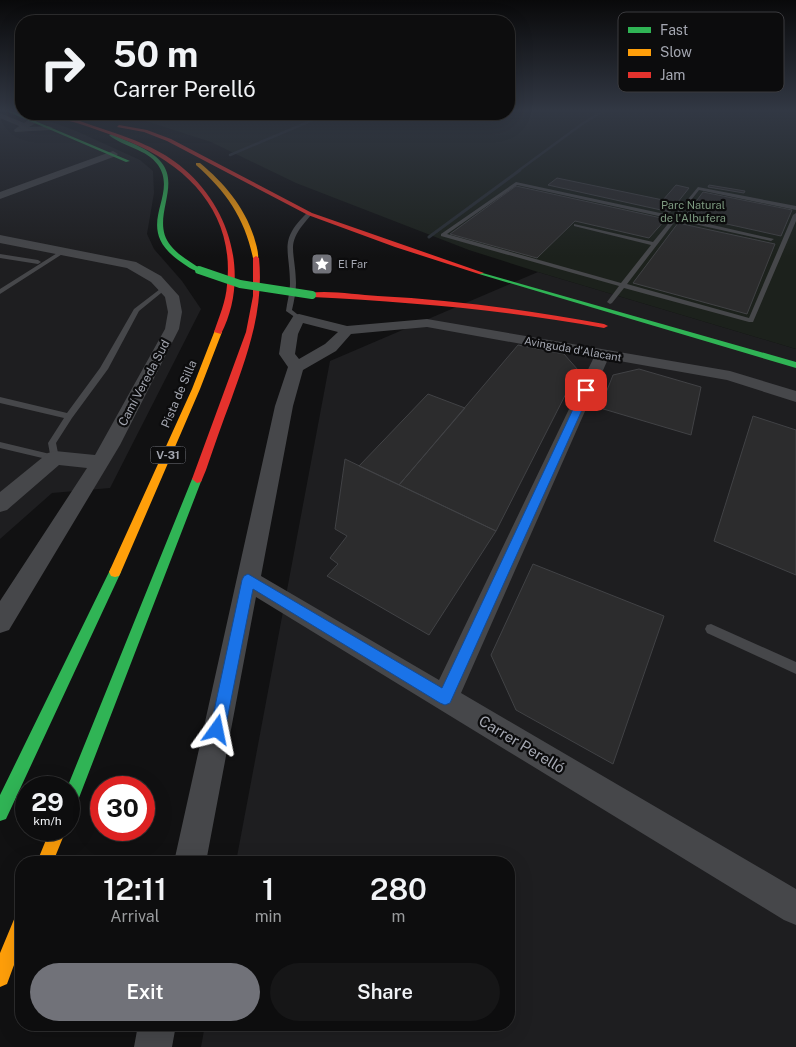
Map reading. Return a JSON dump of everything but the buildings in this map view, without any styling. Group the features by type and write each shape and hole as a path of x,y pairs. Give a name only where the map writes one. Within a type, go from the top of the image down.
{"main road":[{"path":"123,159 136,165"},
{"path":"153,159 165,172 167,184 157,226 164,243 178,256 199,270 218,279 276,292 440,301 488,306 617,329"},
{"name":"Pista de Silla","path":"0,813 169,454 220,332 231,285 228,242 216,208 196,181 168,159"},
{"name":"V-31","path":"80,776 206,456 250,331 258,285 253,238 238,204 217,178 191,159"},
{"path":"206,159 309,214 407,249 670,329 796,365"},
{"path":"149,172 159,180 162,200"},
{"path":"47,856 54,841"},
{"path":"0,976 15,938"}],"street":[{"path":"0,196 99,159"},
{"name":"Camí Vereda Sud","path":"0,240 131,266 156,279 172,296 175,312 172,328 100,462 0,622"},
{"path":"296,367 287,354 290,334 299,318"},
{"name":"Avinguda d'Alacant","path":"299,318 347,330 427,323 730,376 796,397"},
{"path":"191,856 284,406 296,367 328,351 340,340 347,330"},
{"path":"445,698 603,354"},
{"path":"0,504 55,458 100,462"},
{"name":"Carrer Perelló","path":"248,580 796,908"},
{"path":"153,1047 156,1031"}],"lane":[{"path":"771,239 516,183 443,236 751,321 796,215"},
{"path":"610,302 698,188 796,208"},
{"path":"299,318 289,311 293,284 289,260 291,236 295,226 309,214"},
{"path":"576,225 654,244"},
{"path":"0,286 38,262 62,251"},
{"path":"0,292 62,251"},
{"path":"0,256 38,262"},
{"path":"0,445 55,458 52,444 69,416 104,369 136,310 164,288"},
{"path":"0,400 69,416"},
{"path":"711,629 796,668"}],"shaded area":[{"path":"0,159 137,159 153,171 154,193 147,234 154,249 182,281 201,309 110,488 52,493 0,539"},
{"path":"538,272 796,349 796,1047 201,1047 204,1031 515,1031 515,856 237,856 330,361"}],"green space":[{"name":"Parc Natural de l'Albufera","path":"246,159 796,159 796,349 469,250 296,183"}],"waterway":[{"path":"518,171 535,159"},
{"path":"429,237 520,170"}],"traffic: fast":[{"path":"123,159 128,161"},
{"path":"155,159 165,173 166,182 160,212 160,231 167,246 199,270"},
{"path":"199,270 240,284 312,295"},
{"path":"481,273 796,365"},
{"path":"80,776 197,479"},
{"path":"0,813 115,572"}],"traffic: slow":[{"path":"198,164 219,184 236,205 249,230 256,258"},
{"path":"115,572 196,389 218,332"},
{"path":"47,856 54,841"},
{"path":"0,977 15,938"}],"traffic: jam":[{"path":"167,159 181,168 201,187 217,210 227,239 230,255 231,284 218,332"},
{"path":"205,159 310,214 397,246 481,273"},
{"path":"197,479 250,332 257,296 256,258"},
{"path":"312,295 458,304 531,313 604,326"}],"place":[{"name":"El Far","path":"322,264"}],"route":[{"path":"217,730 248,580 445,698 586,390"}]}
